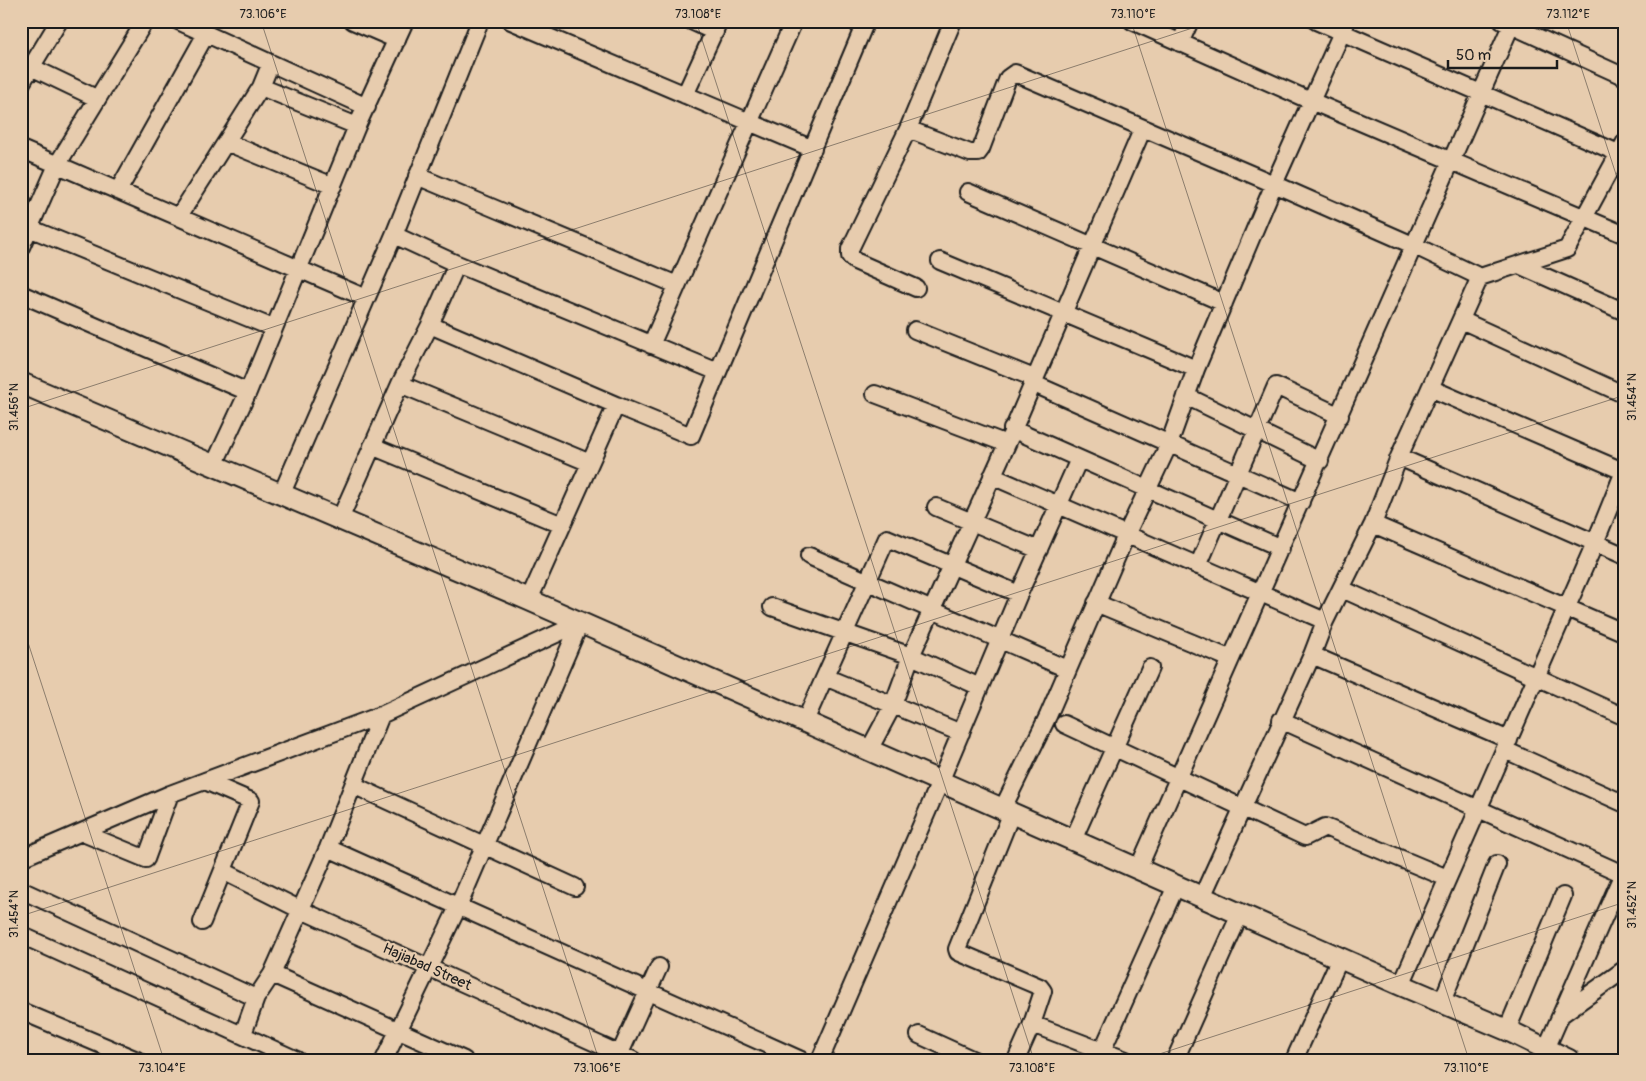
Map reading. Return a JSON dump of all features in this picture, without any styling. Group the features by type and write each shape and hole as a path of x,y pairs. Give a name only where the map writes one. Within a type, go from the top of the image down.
{"street":[{"path":"21,84 59,21"},
{"path":"21,247 57,165 96,98 145,21"},
{"path":"178,21 270,65 367,107"},
{"path":"353,21 397,40"},
{"path":"214,466 248,392 357,126 405,21"},
{"path":"282,493 394,234 480,21"},
{"path":"511,21 813,148"},
{"path":"685,95 717,26 691,21"},
{"path":"651,344 794,21"},
{"path":"430,325 691,436 866,21"},
{"path":"916,288 855,262 850,256 850,248 908,129 954,21"},
{"path":"1132,21 1311,101 1625,235"},
{"path":"1180,43 1190,21"},
{"path":"908,129 970,153 978,153 982,149 1008,78 1015,73 1274,184 1415,246 1480,277 1567,249 1623,150 1482,93 1345,27 1316,21"},
{"path":"1138,869 1415,246 1482,93 1509,23 1625,77"},
{"path":"1016,1060 1043,996 1040,987 958,952 957,949 1008,810 1067,669 1169,444 1196,369 1274,184 1345,27"},
{"path":"118,191 206,34"},
{"path":"179,216 261,87 270,65"},
{"path":"31,67 96,98"},
{"path":"261,87 357,126"},
{"path":"869,750 893,705 911,656 1010,437 1143,128"},
{"path":"226,142 333,186"},
{"path":"21,149 366,298"},
{"path":"417,176 677,285"},
{"path":"968,192 1224,303"},
{"path":"29,228 273,328"},
{"path":"394,234 457,264 718,372"},
{"path":"940,260 1196,369"},
{"path":"340,519 400,384 430,325 457,264"},
{"path":"1519,265 1625,312"},
{"path":"1202,897 1280,720 1312,655 1325,621 1373,524 1398,458 1480,277"},
{"path":"21,294 248,392"},
{"path":"1461,320 1625,395"},
{"path":"915,330 1033,380 1169,444 1301,502"},
{"path":"21,383 529,600 940,782 1008,810 1401,986 1507,1030 1569,1060"},
{"path":"400,384 590,463"},
{"path":"1198,566 1276,386 1340,416"},
{"path":"1401,986 1595,543 1624,471 1430,388"},
{"path":"875,394 1080,459 1149,487 1281,548"},
{"path":"1186,396 1320,461"},
{"path":"529,600 616,405"},
{"path":"372,446 562,525"},
{"path":"1398,458 1625,556"},
{"path":"820,1060 1019,594 1080,459"},
{"path":"992,476 1325,621"},
{"path":"936,507 1039,550"},
{"path":"1373,524 1625,633"},
{"path":"805,721 869,582 887,538 1019,594"},
{"path":"808,556 1067,669"},
{"path":"1342,589 1625,717"},
{"path":"1096,602 1232,659"},
{"path":"772,607 911,656 980,687"},
{"path":"21,858 170,794 381,715 580,623"},
{"path":"384,1060 458,907 580,623"},
{"path":"1312,655 1507,745 1625,804"},
{"path":"1074,840 1150,668"},
{"path":"825,677 960,733"},
{"path":"243,1034 256,998 272,974 299,909 328,848 381,715"},
{"path":"1280,720 1478,809 1624,871 1546,1049"},
{"path":"1064,724 1305,837 1325,826 1447,878"},
{"path":"202,922 251,801 205,781"},
{"path":"353,785 575,887"},
{"path":"83,833 146,859 170,794"},
{"path":"328,848 801,1060"},
{"path":"1442,1002 1497,864"},
{"name":"Hajiabad Street","path":"223,871 299,909 623,1058"},
{"path":"1100,1056 1176,886"},
{"path":"21,890 256,998"},
{"path":"1507,1030 1563,896"},
{"path":"1175,1060 1240,914"},
{"path":"21,935 297,1060"},
{"path":"1294,1060 1340,958"},
{"path":"623,1058 648,990 659,967"},
{"path":"1560,1016 1625,969"},
{"path":"272,974 464,1060"},
{"path":"21,1011 137,1060"},
{"path":"1032,1024 1100,1056 1126,1060"},
{"path":"920,1035 974,1060"}]}
